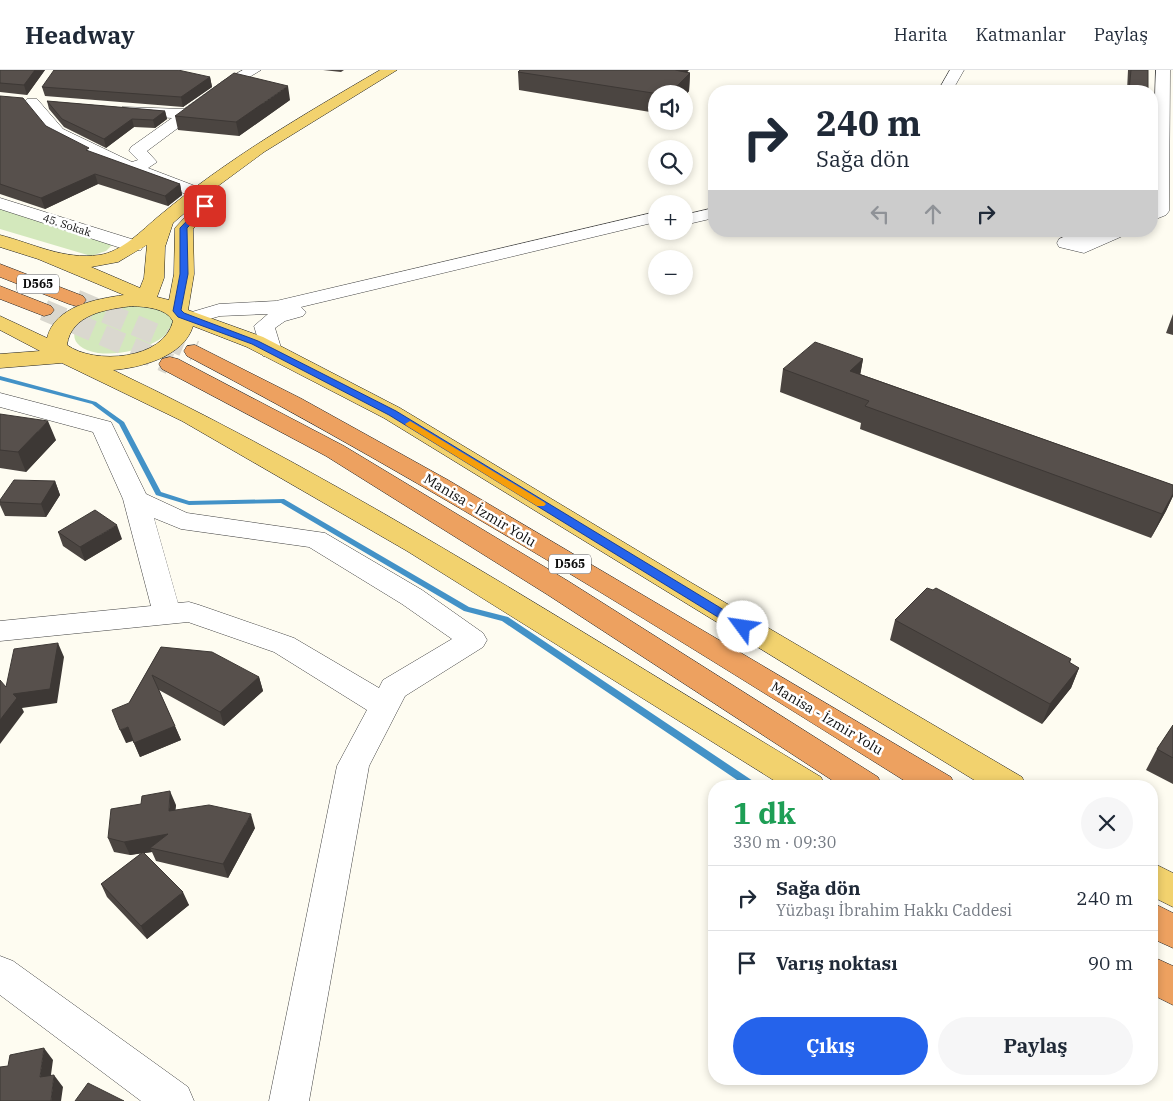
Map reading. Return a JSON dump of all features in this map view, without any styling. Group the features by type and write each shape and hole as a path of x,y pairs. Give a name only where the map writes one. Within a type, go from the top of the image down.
{"highway":[{"name":"D565","path":"0,270 77,307"},
{"name":"D565","path":"0,292 44,310"},
{"name":"Manisa - İzmir Yolu","path":"195,351 288,399 389,456 929,780"},
{"name":"Manisa - İzmir Yolu","path":"170,364 344,456 558,588 857,780"},
{"path":"1158,922 1173,932"},
{"path":"1158,978 1173,988"}],"main road":[{"path":"44,255 78,261 101,262 113,259 134,246 198,193 258,148 390,70"},
{"path":"77,307 56,336 56,347 65,356 80,362 99,364 141,358 159,350 173,340 181,330 183,314 184,228 216,195 304,131 402,70"},
{"path":"146,300 154,278 156,247 164,221"},
{"path":"0,241 44,255 136,293 146,300"},
{"path":"0,344 26,334 77,307 146,300 166,304 183,314 271,351 392,413 688,594 1000,780"},
{"path":"0,322 65,356 190,416 291,473 416,545 799,780"},
{"path":"0,361 65,356"},
{"path":"1158,882 1173,892"},
{"path":"1158,981 1173,988"}],"street":[{"path":"133,168 149,162 137,151 228,84 254,70"},
{"path":"941,85 950,70"},
{"path":"948,85 957,70"},
{"path":"1153,85 1154,70"},
{"path":"1158,212 1160,211 1163,70"},
{"path":"210,80 228,84"},
{"path":"21,102 43,86"},
{"path":"21,102 57,132 133,168 198,193"},
{"path":"21,102 51,104"},
{"path":"108,108 185,114"},
{"name":"45. Sokak","path":"0,203 134,246"},
{"path":"693,209 708,205"},
{"path":"693,218 708,214"},
{"path":"183,314 276,306 648,219"},
{"path":"271,351 264,326 278,316 648,228"},
{"path":"1080,237 1066,243 1084,247 1105,237"},
{"path":"0,400 103,427 136,499 167,614"},
{"path":"136,499 181,521 316,539 412,597 473,640 394,688 353,766 289,1101"},
{"path":"0,631 189,612 284,645 384,706"},
{"path":"0,973 174,1101"}],"green space":[{"path":"0,208 112,245 106,251 91,256 0,229"},
{"path":"144,303 173,316 172,325 168,332 155,342 135,350 120,353 98,353 80,346 76,341 74,336 75,329 85,317 94,312 112,307"}],"building":[{"path":"0,70 35,70 24,85 0,83"},
{"path":"54,70 178,70 210,77 181,97 42,87"},
{"path":"520,70 675,70 690,73 678,85 648,85 648,92 518,72"},
{"path":"1131,70 1148,70 1148,85 1130,85"},
{"path":"234,73 288,86 236,122 175,116"},
{"path":"0,96 23,98 46,126 89,148 86,150 180,184 165,196 95,174 41,198 0,184"},
{"path":"47,101 165,111 153,120 132,119 104,139 62,119"},
{"path":"815,342 863,359 850,371 1173,485 1173,494 1162,514 865,406 869,401 783,369"},
{"path":"0,414 48,421 18,452 0,450"},
{"path":"14,480 55,481 41,504 0,502"},
{"path":"95,510 117,525 80,547 58,532"},
{"path":"927,588 933,590 936,588 1071,659 1069,662 1079,668 1050,704 895,620"},
{"path":"58,643 50,689 13,694 17,698 0,720 0,680 6,687 14,649"},
{"path":"161,647 212,652 259,677 220,712 152,675 175,726 134,743 128,727 120,730 112,710 129,703"},
{"path":"1173,725 1173,758 1157,749"},
{"path":"170,791 169,811 209,805 251,814 223,864 150,848 168,834 124,842 108,838 111,809 141,804 142,796"},
{"path":"143,852 183,892 141,926 101,884"},
{"path":"44,1048 40,1077 54,1075 51,1101 0,1101 0,1067 8,1066 10,1055"},
{"path":"88,1083 124,1101 75,1101"}],"waterway":[{"path":"0,378 94,403 122,423 158,493 189,503 282,501 467,609 505,619 744,780"}],"tunnel":[{"path":"76,300 195,351"},
{"path":"44,310 170,364"}],"slow traffic":[{"path":"410,424 540,504"}],"route":[{"path":"205,206 184,228 184,274 177,311 181,315 255,342 392,413 743,627"}]}
